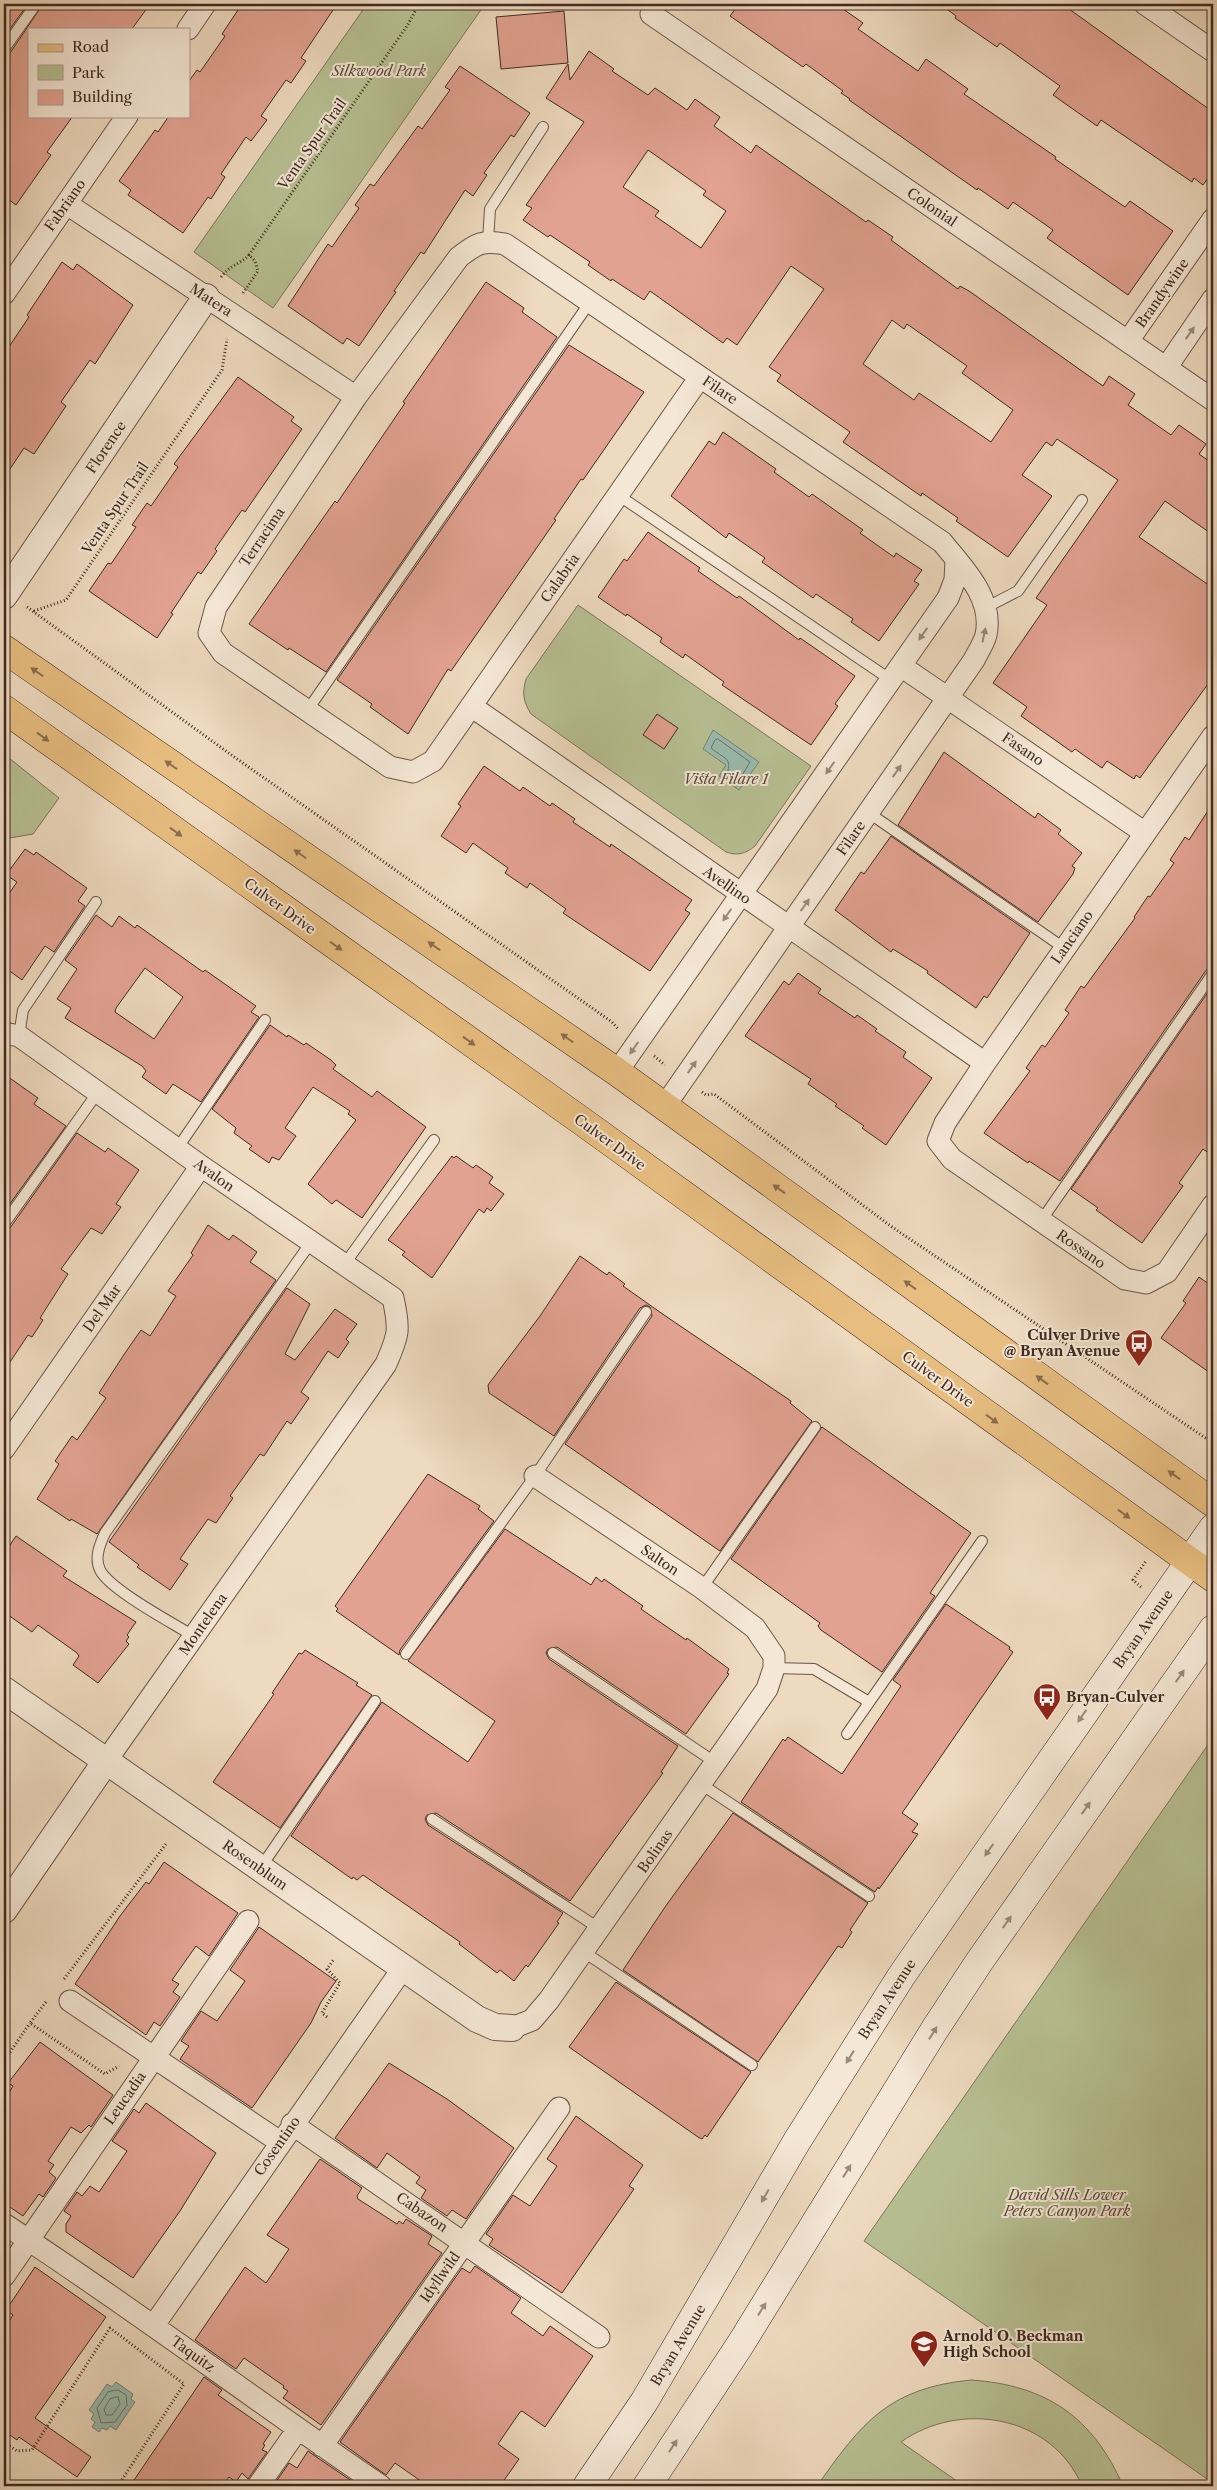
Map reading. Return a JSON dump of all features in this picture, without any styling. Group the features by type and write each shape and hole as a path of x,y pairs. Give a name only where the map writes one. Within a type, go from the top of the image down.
{"main road":[{"path":"4,649 617,1072 1213,1504"},
{"name":"Culver Drive","path":"4,709 590,1127 1213,1578"},
{"name":"Bryan Avenue","path":"586,2486 644,2402 797,2141 902,1975 1213,1528"},
{"path":"646,2486 740,2345 935,2029 979,1962 1213,1629"}],"street":[{"path":"189,28 205,4"},
{"path":"1145,4 1213,51"},
{"name":"Colonial","path":"651,14 1213,400"},
{"name":"Fabriano","path":"4,294 126,118"},
{"name":"Matera","path":"66,204 213,288 356,397"},
{"name":"Brandywine","path":"1128,341 1213,219"},
{"name":"Filare","path":"481,243 505,244 942,542 977,586 985,608 986,634 974,660 664,1107"},
{"name":"Terracima","path":"414,772 390,767 307,711 223,653 209,633 216,607 356,397 459,257 481,243"},
{"name":"Florence","path":"4,596 213,288"},
{"path":"1166,368 1213,299"},
{"name":"Calabria","path":"414,772 433,761 700,377"},
{"path":"617,1072 948,598 955,580 956,560"},
{"name":"Fasano","path":"896,673 948,698 1145,833"},
{"name":"Avellino","path":"471,706 985,1063"},
{"name":"Lanciano","path":"938,1142 945,1123 985,1063 1213,736"},
{"name":"Avalon","path":"12,1034 312,1241 344,1266 393,1298 398,1335"},
{"name":"Rossano","path":"938,1142 952,1159 1126,1279 1146,1283 1167,1272 1213,1205"},
{"name":"Del Mar","path":"4,1449 201,1166"},
{"name":"Montelena","path":"4,1910 106,1761 386,1364 398,1335"},
{"name":"Salton","path":"535,1476 702,1588 756,1628 774,1662"},
{"name":"Bolinas","path":"512,2028 532,2020 584,1952 767,1689 774,1662"},
{"name":"Rosenblum","path":"4,1690 477,2019 495,2027 512,2028"},
{"name":"Leucadia","path":"4,2276 248,1921"},
{"name":"Cosentino","path":"154,2325 292,2124 403,1968"},
{"path":"65,1993 154,2057 280,2142"},
{"name":"Idyllwild","path":"322,2446 559,2108"},
{"name":"Cabazon","path":"292,2124 465,2242 599,2337"},
{"name":"Taquitz","path":"4,2224 154,2325 298,2430 381,2486"},
{"path":"258,2486 298,2430"}],"lane":[{"path":"4,49 36,4"},
{"path":"481,243 490,209 543,127"},
{"path":"307,711 590,302"},
{"path":"618,495 896,673"},
{"path":"985,608 1018,591 1082,500"},
{"path":"868,812 1064,948"},
{"path":"12,1034 23,1010 96,902"},
{"path":"1041,1221 1213,973"},
{"path":"177,1149 265,1020"},
{"path":"4,1224 98,1092"},
{"path":"344,1266 434,1140"},
{"path":"195,1636 110,1583 99,1569 98,1550 105,1533 312,1241"},
{"path":"406,1654 535,1476 646,1312"},
{"path":"702,1588 815,1428"},
{"path":"848,1734 982,1541"},
{"path":"553,1653 716,1763"},
{"path":"774,1662 814,1669 869,1702"},
{"path":"260,1868 375,1701"},
{"path":"701,1784 869,1896"},
{"path":"432,1819 600,1929"},
{"path":"584,1952 752,2065"}],"path":[{"name":"Venta Spur Trail","path":"249,255 407,26 419,4"},
{"path":"213,288 230,267 240,264 249,255 255,261 258,271 244,291 243,296"},
{"name":"Venta Spur Trail","path":"34,611 66,600 222,370 224,348"},
{"path":"65,1993 166,1844"},
{"path":"327,2017 322,2013 340,1982 327,1969 334,1959"},
{"path":"4,2061 48,2000"},
{"path":"30,2023 104,2074 113,2067 127,2064"},
{"path":"4,2442 17,2451 32,2450 110,2328 184,2384 118,2486"}],"green space":[{"name":"Silkwood Park","path":"367,4 485,4 273,308 194,252"},
{"name":"Vista Filare 1","path":"578,605 811,766 751,849 738,854 726,852 531,714 524,697 526,679"},
{"path":"4,754 59,798 33,834 4,839"},
{"name":"David Sills Lower Peters Canyon Park","path":"1213,1732 1213,2483 864,2241 1212,1739"},
{"path":"971,2380 998,2383 1022,2389 1064,2409 1081,2423 1097,2441 1111,2462 1123,2486 1082,2486 1068,2462 1049,2443 1027,2430 1002,2422 976,2419 950,2421 924,2429 901,2442 964,2486 817,2486 833,2463 864,2426 880,2412 898,2400 919,2391 943,2384"}],"water":[{"path":"713,730 759,762 739,790 719,776 726,765 703,749"},
{"path":"116,2382 133,2394 131,2399 135,2402 116,2430 110,2426 107,2430 102,2428 99,2432 92,2427 95,2422 91,2419 94,2414 89,2410 107,2384 112,2387"}],"building":[{"path":"4,4 28,4 4,37"},
{"path":"43,4 150,4 133,28 28,28 28,118 72,118 47,152 51,155 16,205 4,196 4,56 10,53"},
{"path":"242,4 337,4 301,58 306,61 291,83 286,80 261,116 267,120 251,141 246,137 221,174 225,177 211,199 208,197 183,233 128,195 131,190 119,181 155,130 158,132 168,118 190,118 190,80 197,70 200,72 225,36 222,34"},
{"path":"739,4 836,4 863,23 858,29 918,71 926,59 968,89 964,94 1056,157 1055,159 1125,207 1130,201 1173,231 1128,295 1047,238 1053,230 1013,202 1008,209 978,188 977,190 849,100 841,93 843,91 806,64 803,67 730,16"},
{"path":"940,4 1062,4 1213,112 1213,171 1203,185 1194,178 1192,182 1101,120 1097,126 1053,95 1060,86 1000,43 997,47 955,18 956,16"},
{"path":"564,11 568,63 501,69 496,17"},
{"path":"589,51 614,69 612,71 648,95 655,88 687,110 695,99 720,117 714,126 751,153 756,145 866,222 868,220 893,237 891,240 958,289 960,286 969,291 1103,386 1109,376 1135,394 1128,405 1171,435 1179,425 1206,444 1199,454 1213,464 1213,535 1165,501 1139,537 1213,588 1213,677 1140,778 1136,775 1134,779 1107,761 1102,768 1075,749 1072,752 1021,716 1027,707 993,683 1047,605 1036,598 1118,480 1057,439 1052,446 1046,442 1022,475 1052,496 1008,557 956,521 958,518 922,493 921,496 843,442 850,432 777,381 781,375 769,367 824,289 791,266 737,345 727,338 723,343 650,291 644,300 612,279 611,281 588,265 590,262 550,235 548,237 523,220 532,208 526,205 584,122 546,98 568,64 570,80","holes":["648,150 706,191 703,195 726,211 701,248 655,216 659,211 623,187","892,320 904,329 907,324 967,366 962,373 1013,410 991,442 919,393 914,400 863,364"]},
{"path":"460,66 530,113 514,137 511,135 484,173 487,175 473,196 465,190 424,254 421,252 359,346 347,338 343,344 288,306 328,244 332,247 359,208 355,205 370,184 374,186 418,126 422,129 450,90 445,87"},
{"path":"62,262 73,270 77,264 133,305 95,364 90,360 61,402 66,406 34,454 24,448 4,478 4,354"},
{"path":"486,282 524,308 522,312 557,337 326,672 249,624 335,501 337,503 405,403 403,402"},
{"path":"569,345 644,392 583,480 581,479 554,519 556,520 451,671 448,669 408,734 370,707 372,704 337,680"},
{"path":"238,377 294,417 291,421 302,429 245,512 242,510 215,549 217,551 201,574 198,572 157,638 89,591 108,563 111,564 136,527 132,525 147,503 151,506 178,467 174,464"},
{"path":"723,432 776,469 774,472 809,497 812,494 863,530 860,533 894,557 896,553 922,570 914,581 919,584 879,641 851,622 853,619 816,594 813,598 762,562 765,558 729,533 726,538 671,496 709,441 715,445"},
{"path":"648,532 700,568 698,571 737,598 739,596 799,640 800,638 855,676 835,704 838,706 811,745 722,685 724,682 685,654 683,658 660,642 662,638 598,597 624,559 627,561"},
{"path":"657,714 678,728 664,749 643,735"},
{"path":"944,752 1035,818 1038,813 1061,830 1058,834 1082,853 1072,866 1075,868 1073,874 1038,922 898,825"},
{"path":"484,766 520,791 523,787 550,806 552,803 575,819 573,822 610,847 611,844 692,900 685,910 690,913 650,971 563,913 566,909 530,883 527,888 505,873 508,868 473,843 466,853 441,836 461,806 458,804"},
{"path":"1213,803 1213,966 1207,969 1060,1181 1029,1161 1028,1163 984,1133 1030,1071 1026,1068 1042,1045 1045,1047 1069,1013 1065,1010 1081,986 1084,988 1135,918 1148,896 1150,897 1174,863 1170,860 1185,837 1189,840"},
{"path":"891,836 1030,933 987,998 984,996 976,1008 927,973 928,971 893,949 891,952 835,910 861,872 864,874"},
{"path":"25,849 34,855 36,852 87,888 78,901 85,906 54,952 45,946 22,980 4,967 4,901 17,882 6,875"},
{"path":"96,915 112,927 119,916 135,928 137,925 203,972 205,970 256,1006 251,1012 259,1017 201,1102 173,1084 166,1094 142,1077 146,1071 142,1066 65,1018 71,1008 57,999 77,969 65,960","holes":["145,968 183,997 154,1039 115,1012"]},
{"path":"798,973 821,989 818,993 855,1018 857,1015 877,1029 875,1031 906,1052 903,1057 932,1078 886,1145 862,1128 864,1126 835,1106 837,1104 808,1084 811,1079 745,1036 784,981 789,985"},
{"path":"1213,985 1213,1156 1203,1149 1179,1183 1183,1186 1142,1243 1096,1210 1098,1208 1071,1189"},
{"path":"270,1025 287,1037 288,1035 304,1045 306,1043 331,1060 336,1065 333,1069 372,1097 377,1091 426,1127 362,1218 336,1200 332,1204 308,1184 356,1120 348,1114 350,1111 313,1087 285,1128 296,1136 279,1160 272,1157 269,1163 249,1149 252,1146 234,1133 236,1128 212,1109"},
{"path":"4,1074 38,1098 34,1104 66,1126 4,1212"},
{"path":"77,1133 105,1152 108,1148 139,1170 116,1204 121,1207 102,1234 91,1228 61,1269 68,1274 40,1318 43,1320 32,1337 28,1335 4,1371 4,1231 10,1228"},
{"path":"452,1156 454,1158 456,1156 473,1168 476,1165 493,1177 489,1183 504,1194 491,1211 487,1208 484,1213 479,1209 432,1278 402,1255 405,1252 388,1240"},
{"path":"208,1225 229,1240 233,1235 257,1252 250,1262 276,1280 97,1534 71,1519 70,1521 37,1499 59,1464 55,1461 72,1436 77,1440 106,1398 99,1393 125,1353 141,1330 150,1336 176,1296 168,1291 193,1255 191,1253"},
{"path":"580,1256 607,1275 609,1272 625,1284 623,1286 791,1401 790,1403 812,1421 720,1551 565,1444 652,1316 650,1307 646,1305 640,1308 554,1436 489,1393 488,1385 540,1316"},
{"path":"1199,1277 1213,1287 1213,1375 1161,1338 1186,1303 1183,1301"},
{"path":"287,1288 310,1304 285,1354 295,1360 335,1309 357,1324 346,1339 349,1342 338,1358 328,1351 301,1392 309,1398 291,1424 287,1421 264,1456 260,1454 230,1496 233,1498 216,1523 208,1519 180,1559 188,1564 170,1590 137,1567 139,1565 109,1542"},
{"path":"822,1427 971,1533 930,1593 935,1596 882,1672 821,1630 818,1626 820,1623 731,1559"},
{"path":"428,1474 480,1506 478,1509 494,1521 400,1650 399,1655 336,1611 338,1609 335,1606"},
{"path":"505,1529 591,1585 596,1577 602,1582 604,1579 643,1606 641,1609 686,1640 687,1638 729,1669 727,1673 729,1674 686,1734 557,1647 548,1649 546,1653 549,1659 678,1746 661,1772 663,1773 570,1901 436,1813 427,1815 425,1819 428,1825 563,1913 557,1922 559,1923 528,1967 526,1965 514,1981 500,1970 497,1973 459,1944 460,1942 363,1875 357,1880 353,1877 352,1879 291,1836 382,1702 468,1762 495,1721 408,1661"},
{"path":"16,1536 67,1571 63,1576 136,1622 127,1635 129,1637 126,1641 129,1644 98,1683 73,1665 79,1656 77,1653 38,1625 32,1632 4,1612 4,1554"},
{"path":"946,1604 1010,1647 1009,1649 1013,1652 902,1813 918,1824 912,1832 918,1834 875,1892 741,1802 783,1739 785,1741 788,1737 842,1774 901,1686 893,1680"},
{"path":"305,1650 358,1683 356,1685 372,1695 280,1828 213,1782 274,1694 272,1693 299,1653 302,1654"},
{"path":"733,1813 868,1903 850,1930 852,1932 842,1948 838,1946 758,2062 623,1970 665,1907"},
{"path":"164,1862 238,1913 209,1956 196,1946 172,1980 179,1984 173,1992 180,1997 160,2026 154,2022 146,2035 75,1984 120,1916 146,1882 149,1884"},
{"path":"259,1927 336,1981 321,2002 311,2023 252,2108 180,2059 189,2046 181,2041 201,2011 217,2021 245,1981 230,1970"},
{"path":"616,1982 751,2072 707,2137 705,2135 702,2139 698,2137 569,2047"},
{"path":"40,2042 113,2095 91,2127 89,2125 81,2133 71,2127 48,2161 54,2165 49,2172 56,2178 43,2197 39,2194 23,2216 4,2203 4,2101 13,2086 8,2083"},
{"path":"389,2063 447,2099 514,2148 466,2219 452,2210 447,2216 421,2198 426,2190 416,2183 420,2177 387,2153 377,2168 335,2138"},
{"path":"146,2103 216,2153 180,2211 133,2278 66,2232 66,2224 71,2216 64,2211 77,2192 82,2196 90,2186 99,2192 127,2151 112,2141 134,2109 139,2113"},
{"path":"576,2116 643,2165 629,2186 634,2189 562,2293 489,2245 493,2239 486,2234 513,2195 530,2206 557,2166 547,2159"},
{"path":"320,2159 362,2188 357,2196 358,2199 397,2224 399,2221 403,2224 406,2219 432,2236 428,2244 442,2253 321,2425 283,2398 288,2391 283,2388 284,2386 244,2358 236,2369 195,2340 245,2267 266,2283 289,2249 267,2235"},
{"path":"475,2266 521,2298 511,2313 543,2336 550,2326 593,2356 545,2427 522,2411 520,2412 498,2444 519,2459 500,2486 428,2486 395,2463 386,2475 340,2442 462,2268 470,2273"},
{"path":"35,2267 106,2317 35,2418 91,2457 77,2477 19,2437 17,2440 4,2431 4,2329 13,2315 6,2310"},
{"path":"204,2377 222,2390 218,2395 271,2432 263,2444 265,2445 262,2450 267,2452 248,2479 242,2473 236,2482 229,2477 222,2486 130,2486"},
{"path":"308,2451 359,2486 273,2486 289,2463 297,2468"}],"place":[{"name":"Culver Drive @ Bryan Avenue","path":"1139,1367"},
{"name":"Bryan-Culver","path":"1047,1721"},
{"name":"Arnold O. Beckman High School","path":"924,2368"}]}
